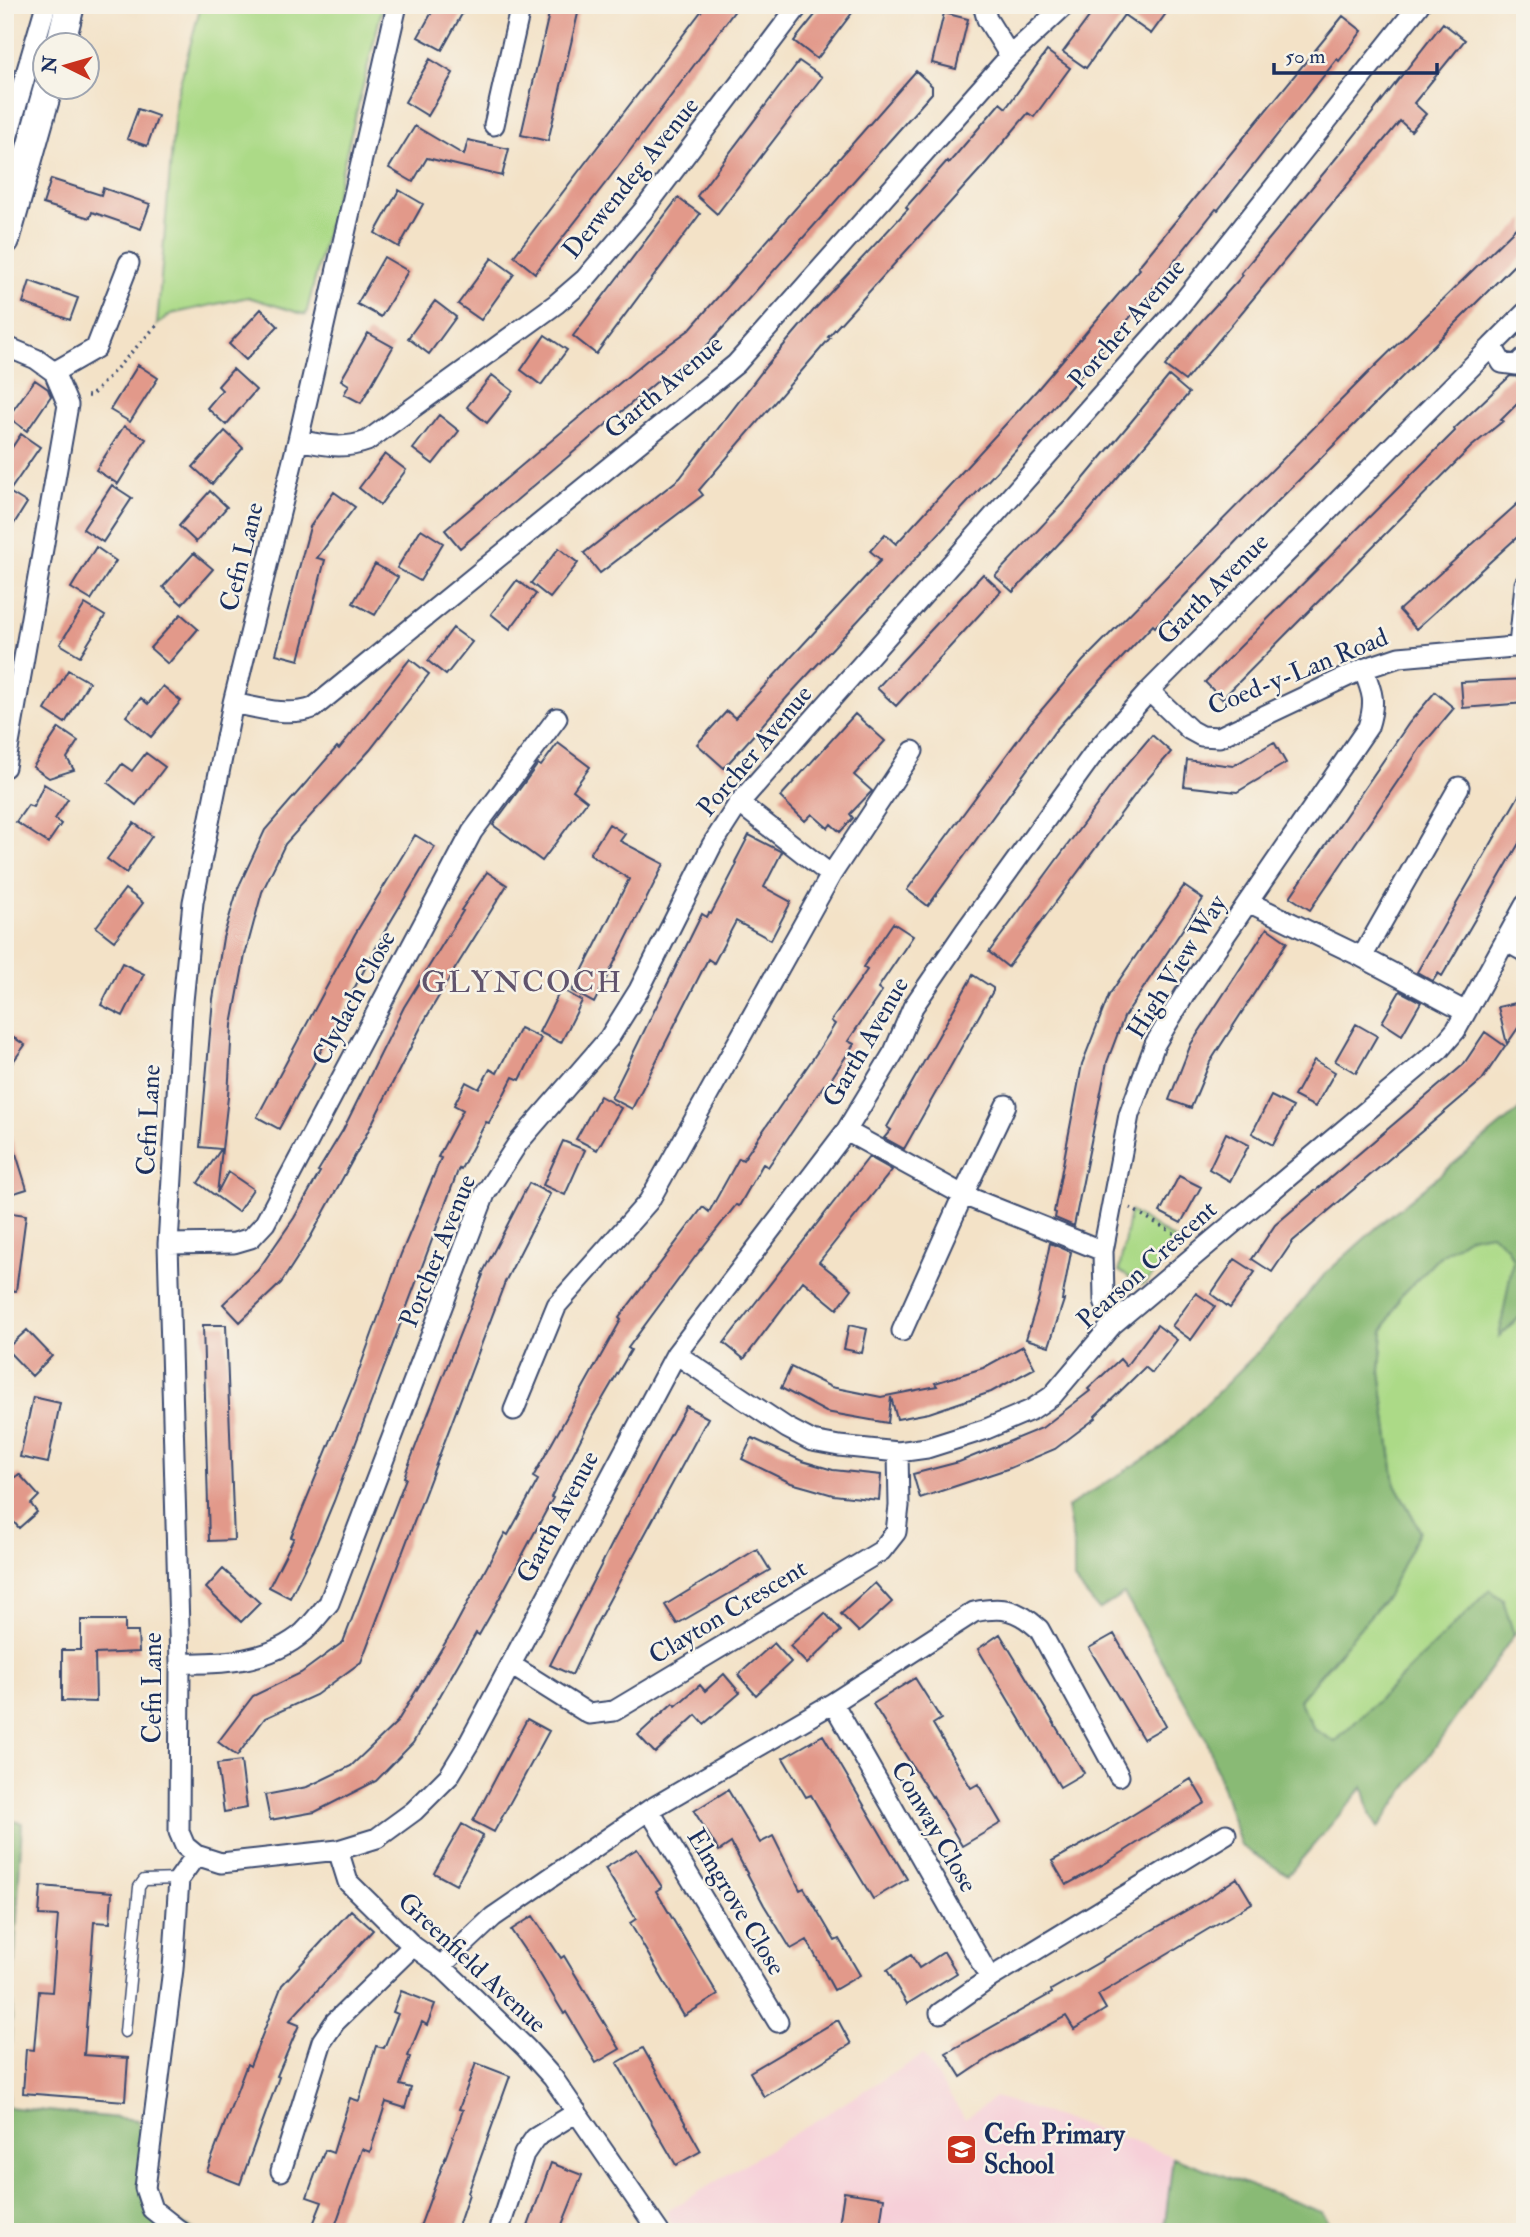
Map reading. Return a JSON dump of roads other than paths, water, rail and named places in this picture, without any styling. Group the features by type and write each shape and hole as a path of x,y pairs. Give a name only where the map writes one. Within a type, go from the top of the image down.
{"main road":[{"path":"63,32 69,5"},
{"path":"5,240 44,102"}],"street":[{"path":"5,145 46,5"},
{"name":"Cefn Lane","path":"196,1855 185,1846 179,1832 180,1662 168,1244 182,1011 193,902 233,703 298,440 397,5"},
{"path":"494,124 521,5"},
{"name":"Derwendeg Avenue","path":"298,440 327,446 351,447 367,442 556,304 585,279 643,211 799,5"},
{"path":"983,5 987,19 1010,56"},
{"name":"Garth Avenue","path":"233,703 280,712 300,712 313,708 736,364 1010,56 1065,5"},
{"name":"Porcher Avenue","path":"180,1662 215,1664 272,1653 304,1632 329,1602 485,1194 518,1143 609,1038 639,990 712,845 740,803 1178,308 1419,5"},
{"path":"54,372 96,348 129,263"},
{"name":"Garth Avenue","path":"338,1850 377,1838 414,1811 449,1776 676,1354 845,1131 894,1052 913,1007 1094,753 1149,691 1525,313"},
{"path":"5,346 36,359 54,372 68,405 5,767"},
{"path":"1492,346 1502,363 1517,365 1525,357"},
{"path":"1522,646 1525,584"},
{"name":"Coed-y-Lan Road","path":"1149,691 1190,730 1201,736 1219,737 1363,669 1399,657 1522,646"},
{"name":"High View Way","path":"1112,1325 1104,1300 1103,1251 1129,1115 1156,1044 1185,994 1368,727 1374,708 1371,688 1363,669"},
{"name":"Clydach Close","path":"168,1244 234,1243 251,1238 265,1223 472,832 557,718"},
{"path":"514,1410 557,1305 649,1201 831,875 913,751"},
{"path":"1362,957 1459,787"},
{"path":"740,803 831,875"},
{"path":"1248,902 1362,957 1464,1011"},
{"name":"Pearson Crescent","path":"676,1354 787,1428 812,1441 839,1446 898,1452 927,1448 984,1430 1031,1410 1052,1396 1112,1325 1438,1050 1455,1030 1525,905"},
{"path":"1505,941 1525,952"},
{"path":"902,1331 1006,1105"},
{"path":"845,1131 963,1195 1103,1251"},
{"name":"Clayton Crescent","path":"510,1665 589,1714 614,1711 881,1551 896,1532 899,1506 898,1452"},
{"path":"441,1966 493,1917 649,1810 833,1703 974,1612 990,1609 1013,1611 1024,1616 1039,1629 1119,1776"},
{"name":"Conway Close","path":"833,1703 990,1978"},
{"name":"Elmgrove Close","path":"649,1810 778,2022"},
{"path":"940,2013 990,1978 1226,1834"},
{"path":"181,2232 152,2209 145,2188 173,1969 179,1879 196,1855 221,1863 338,1850"},
{"name":"Greenfield Avenue","path":"338,1850 348,1882 413,1946 441,1966 526,2048 553,2078 659,2232"},
{"path":"281,2171 322,2041 335,2022 413,1946"},
{"path":"498,2232 524,2154 535,2138 577,2112"}],"lane":[{"path":"125,2032 139,1887 144,1880 179,1879"}],"place":[{"name":"Cefn Primary School","path":"961,2150"}],"district":[{"name":"GLYNCOCH","path":"522,982"}]}
